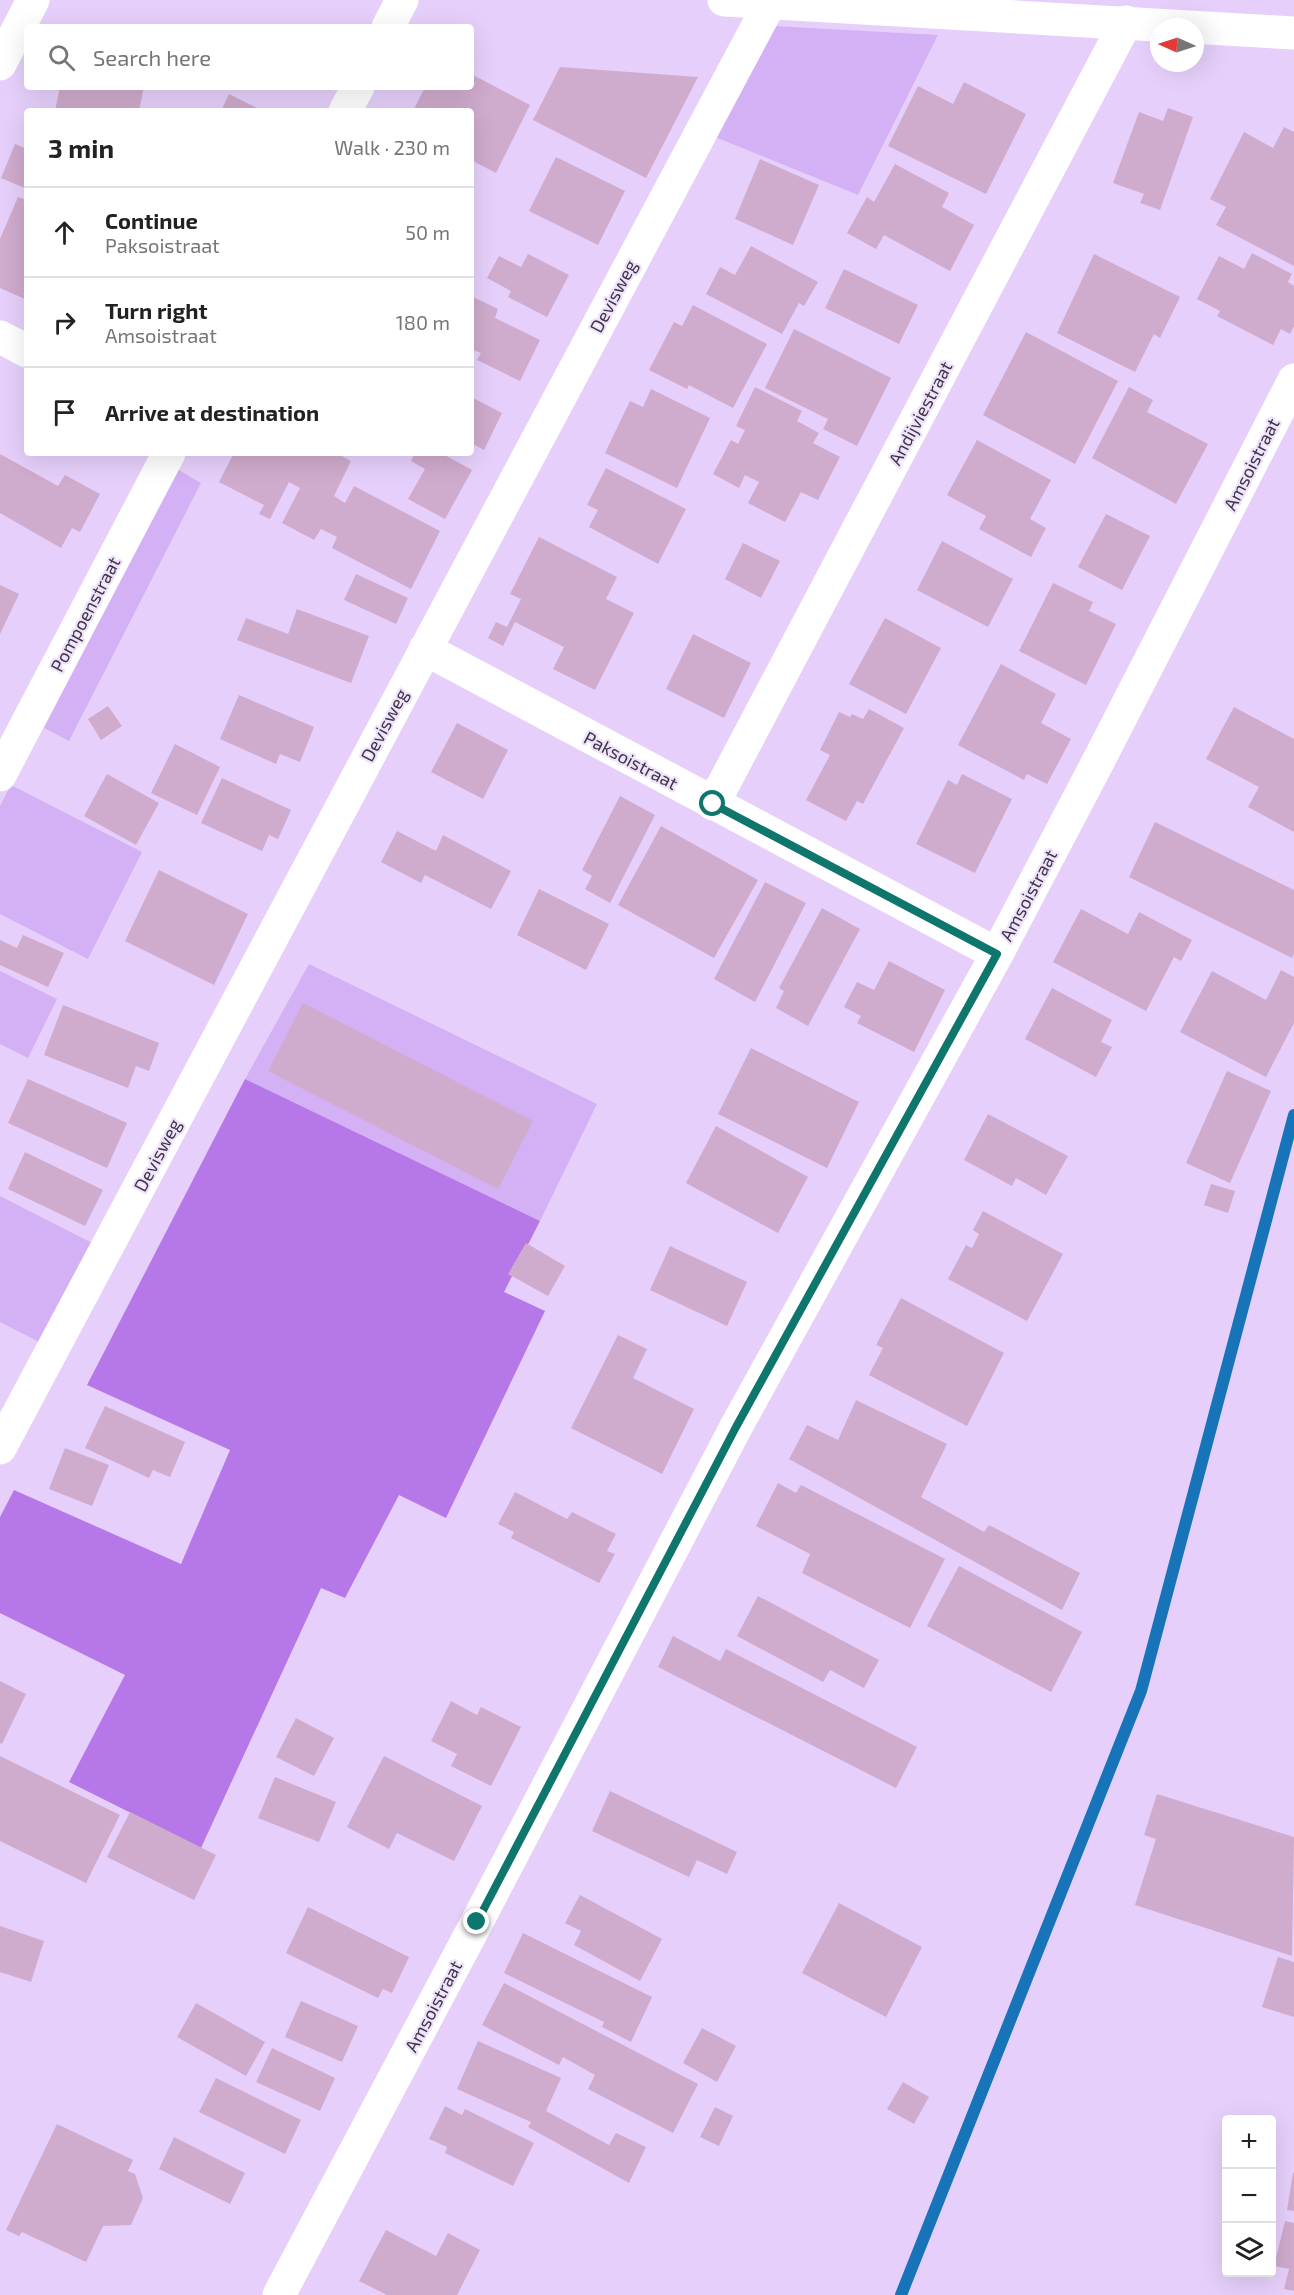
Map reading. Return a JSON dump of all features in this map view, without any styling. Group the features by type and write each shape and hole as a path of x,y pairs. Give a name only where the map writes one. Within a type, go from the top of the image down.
{"street":[{"path":"0,64 33,0"},
{"path":"390,24 402,0"},
{"path":"724,0 1294,33"},
{"name":"Devisweg","path":"0,1448 770,3"},
{"name":"Andijviestraat","path":"713,804 1126,22"},
{"path":"347,108 356,90"},
{"path":"0,337 24,349"},
{"name":"Amsoistraat","path":"279,2295 736,1427 997,954 1294,380"},
{"name":"Pompoenstraat","path":"0,775 168,456"},
{"name":"Paksoistraat","path":"425,649 997,954"}],"shaded area":[{"path":"774,26 938,35 858,195 715,137"},
{"path":"177,469 201,483 69,741 44,728"},
{"path":"11,785 142,852 88,959 0,914 0,806"},
{"path":"309,964 597,1104 540,1221 245,1079"},
{"path":"0,971 57,999 28,1058 0,1044"},
{"path":"245,1079 540,1221 504,1292 545,1311 446,1518 399,1495 345,1598 321,1588 201,1848 69,1782 125,1675 0,1613 0,1517 14,1490 181,1564 230,1450 87,1385"},
{"path":"0,1196 98,1246 45,1345 0,1322"}],"building":[{"path":"560,67 698,77 646,178 533,120"},
{"path":"474,76 530,105 496,173 474,162 474,108 414,108 424,90 474,90"},
{"path":"964,82 1026,114 986,194 888,146 918,86 953,104"},
{"path":"59,90 143,90 140,108 56,108"},
{"path":"229,94 257,108 222,108"},
{"path":"1168,108 1193,117 1160,210 1140,203 1144,194 1113,183 1139,112 1163,121"},
{"path":"1284,127 1294,132 1294,266 1216,225 1226,207 1210,199 1244,132 1273,148"},
{"path":"15,144 24,148 24,188 1,178"},
{"path":"556,157 625,191 598,245 529,211"},
{"path":"760,159 819,185 793,245 735,219"},
{"path":"895,164 949,193 942,207 974,225 950,271 884,235 876,249 847,233 867,197 874,202"},
{"path":"18,197 24,199 24,299 0,288 0,239"},
{"path":"751,246 818,282 804,306 799,303 782,334 706,294 720,267 735,275"},
{"path":"1252,253 1292,274 1288,282 1294,286 1294,326 1290,334 1281,329 1273,345 1217,316 1220,311 1197,299 1219,256 1244,269"},
{"path":"528,254 569,275 547,317 508,297 511,291 487,278 499,256 521,267"},
{"path":"1094,254 1180,297 1160,338 1154,334 1135,372 1057,333"},
{"path":"844,269 918,305 899,344 825,308"},
{"path":"474,297 498,309 495,318 540,340 520,381 477,360 481,353 474,350"},
{"path":"693,305 767,344 733,408 689,385 687,389 649,370 674,322 682,326"},
{"path":"794,329 891,378 857,446 823,429 828,419 765,388"},
{"path":"1026,332 1118,381 1075,464 983,415"},
{"path":"755,387 802,411 797,421 819,433 813,443 840,457 818,500 801,492 785,522 748,503 759,482 745,475 739,488 713,474 731,440 738,444 745,430 736,426"},
{"path":"1129,387 1153,400 1147,412 1208,444 1176,504 1092,458"},
{"path":"651,389 710,418 677,488 605,453 630,401 643,407"},
{"path":"474,399 502,413 484,450 474,445"},
{"path":"977,440 1051,480 1030,519 1046,528 1031,557 979,529 986,516 947,495"},
{"path":"0,454 58,486 65,475 100,494 80,532 72,528 61,548 0,513"},
{"path":"232,456 342,456 351,461 334,496 345,503 354,486 440,531 411,589 332,548 337,537 321,529 314,540 282,523 300,488 289,482 270,519 259,514 264,505 219,482"},
{"path":"414,456 446,456 472,470 445,519 408,499 425,469 411,461"},
{"path":"606,468 686,509 658,564 589,527 598,510 587,505"},
{"path":"1106,514 1150,536 1122,590 1078,567"},
{"path":"539,537 617,577 606,599 634,613 595,690 553,669 564,647 515,622 503,646 488,638 496,622 507,627 521,599 510,594"},
{"path":"942,541 1013,579 988,627 917,590"},
{"path":"743,543 780,561 761,598 725,579"},
{"path":"356,574 408,598 396,624 344,600"},
{"path":"1053,583 1093,602 1089,611 1116,624 1086,685 1019,651"},
{"path":"0,585 19,594 0,634"},
{"path":"297,609 369,636 351,683 237,640 246,618 288,634"},
{"path":"885,618 941,648 906,714 849,684"},
{"path":"693,634 751,663 724,718 666,689"},
{"path":"1001,664 1056,694 1041,723 1071,739 1047,784 1027,774 1024,780 958,745"},
{"path":"239,695 314,727 300,762 280,754 276,764 220,739"},
{"path":"108,706 122,726 101,740 88,719"},
{"path":"1234,707 1294,739 1294,832 1248,807 1259,787 1206,759"},
{"path":"869,709 904,728 863,804 857,801 846,821 806,800 830,755 820,750 839,712 863,719"},
{"path":"457,723 508,750 483,799 431,772"},
{"path":"175,744 220,767 197,815 151,793"},
{"path":"107,774 159,803 136,845 84,816"},
{"path":"962,774 1012,799 975,873 916,844 948,780 957,785"},
{"path":"222,778 291,810 278,839 269,835 262,851 201,823"},
{"path":"620,796 655,815 610,903 585,889 592,876 582,870"},
{"path":"1155,822 1294,890 1294,954 1292,958 1129,877"},
{"path":"661,826 758,880 714,958 618,905"},
{"path":"397,831 436,851 443,835 511,871 491,909 425,875 421,883 381,862"},
{"path":"159,870 248,914 214,985 125,941"},
{"path":"765,882 806,903 755,1002 714,979"},
{"path":"539,889 609,924 586,970 517,935"},
{"path":"822,908 860,929 808,1026 776,1008 784,991 779,988"},
{"path":"1081,909 1128,934 1139,912 1192,940 1181,961 1174,957 1146,1011 1053,962"},
{"path":"23,935 64,953 48,987 0,965 0,940 17,948"},
{"path":"889,961 945,990 914,1052 857,1023 861,1016 844,1007 857,982 874,990"},
{"path":"1281,970 1294,977 1294,1023 1266,1077 1180,1032 1212,971 1266,1000"},
{"path":"1052,988 1112,1020 1101,1042 1112,1047 1096,1077 1025,1039"},
{"path":"303,1003 533,1121 498,1189 268,1071"},
{"path":"63,1005 159,1043 149,1071 136,1066 128,1088 44,1055"},
{"path":"751,1048 859,1102 827,1168 718,1114"},
{"path":"1227,1071 1271,1091 1230,1183 1186,1163"},
{"path":"28,1079 127,1123 107,1168 8,1123"},
{"path":"988,1114 1068,1156 1046,1195 1016,1178 1012,1186 964,1160"},
{"path":"716,1126 808,1177 778,1233 686,1183"},
{"path":"25,1152 103,1190 85,1226 8,1189"},
{"path":"1211,1184 1235,1191 1228,1213 1204,1205"},
{"path":"983,1211 1063,1254 1027,1321 948,1279 966,1245 972,1248 979,1234 973,1230"},
{"path":"526,1243 565,1266 548,1296 508,1274"},
{"path":"670,1246 747,1282 727,1326 650,1290"},
{"path":"901,1298 1004,1353 967,1426 869,1375 883,1348 876,1345"},
{"path":"618,1335 647,1349 633,1378 694,1409 662,1474 571,1428"},
{"path":"856,1400 947,1444 921,1497 984,1532 989,1525 1080,1573 1062,1610 789,1459 807,1425 838,1440"},
{"path":"105,1406 185,1442 170,1477 153,1470 149,1478 85,1448"},
{"path":"65,1448 109,1465 92,1506 49,1489"},
{"path":"778,1483 796,1493 801,1485 945,1559 910,1628 802,1573 810,1554 756,1526"},
{"path":"515,1492 567,1519 572,1512 616,1534 607,1551 615,1554 599,1583 511,1538 514,1532 498,1524"},
{"path":"959,1566 1082,1632 1051,1692 927,1626"},
{"path":"758,1596 879,1660 864,1688 830,1670 823,1682 737,1636"},
{"path":"673,1636 720,1661 726,1649 917,1747 896,1788 658,1667"},
{"path":"0,1681 26,1694 2,1744 0,1743"},
{"path":"451,1701 477,1715 481,1707 521,1727 491,1786 451,1766 457,1754 431,1741"},
{"path":"296,1718 334,1738 314,1776 276,1757"},
{"path":"0,1756 120,1815 86,1883 0,1841"},
{"path":"384,1756 482,1806 454,1861 397,1833 389,1849 347,1827"},
{"path":"275,1777 336,1802 319,1842 258,1818"},
{"path":"610,1791 737,1852 727,1874 697,1860 689,1877 592,1831"},
{"path":"1157,1794 1294,1837 1292,1956 1135,1905 1156,1839 1144,1835"},
{"path":"130,1812 216,1855 194,1900 107,1857"},
{"path":"580,1895 662,1939 640,1981 574,1945 581,1931 565,1923"},
{"path":"839,1903 922,1947 886,2017 802,1973"},
{"path":"308,1907 409,1957 392,1993 383,1989 378,1998 286,1953"},
{"path":"0,1926 44,1941 31,1982 0,1972"},
{"path":"523,1933 652,1997 631,2042 602,2027 604,2022 504,1973"},
{"path":"1278,1957 1294,1962 1294,2017 1262,2007"},
{"path":"504,1983 698,2084 673,2133 588,2089 595,2075 563,2057 559,2065 482,2025"},
{"path":"301,2001 358,2026 342,2062 285,2037"},
{"path":"196,2003 265,2042 246,2076 177,2037"},
{"path":"702,2028 736,2046 717,2082 683,2063"},
{"path":"478,2041 561,2078 546,2111 609,2145 616,2133 646,2147 629,2183 528,2127 531,2122 457,2089"},
{"path":"272,2048 335,2078 320,2111 256,2082"},
{"path":"216,2078 301,2120 285,2154 199,2112"},
{"path":"903,2082 929,2097 914,2124 887,2109"},
{"path":"445,2106 462,2115 465,2109 534,2143 513,2186 445,2153 447,2147 429,2139"},
{"path":"715,2107 733,2116 719,2146 700,2137"},
{"path":"57,2124 133,2160 128,2171 135,2174 143,2198 131,2225 103,2226 86,2262 22,2232 19,2236 6,2230"},
{"path":"174,2137 245,2173 230,2204 159,2169"},
{"path":"1294,2173 1294,2211 1287,2210"},
{"path":"1285,2221 1294,2223 1294,2291 1284,2289 1289,2269 1276,2266"},
{"path":"386,2230 436,2256 448,2233 480,2250 457,2295 387,2295 359,2281"}],"waterway":[{"path":"901,2295 1141,1691 1294,1115"}],"route":[{"path":"477,1922 736,1427 997,954 713,804"}]}
